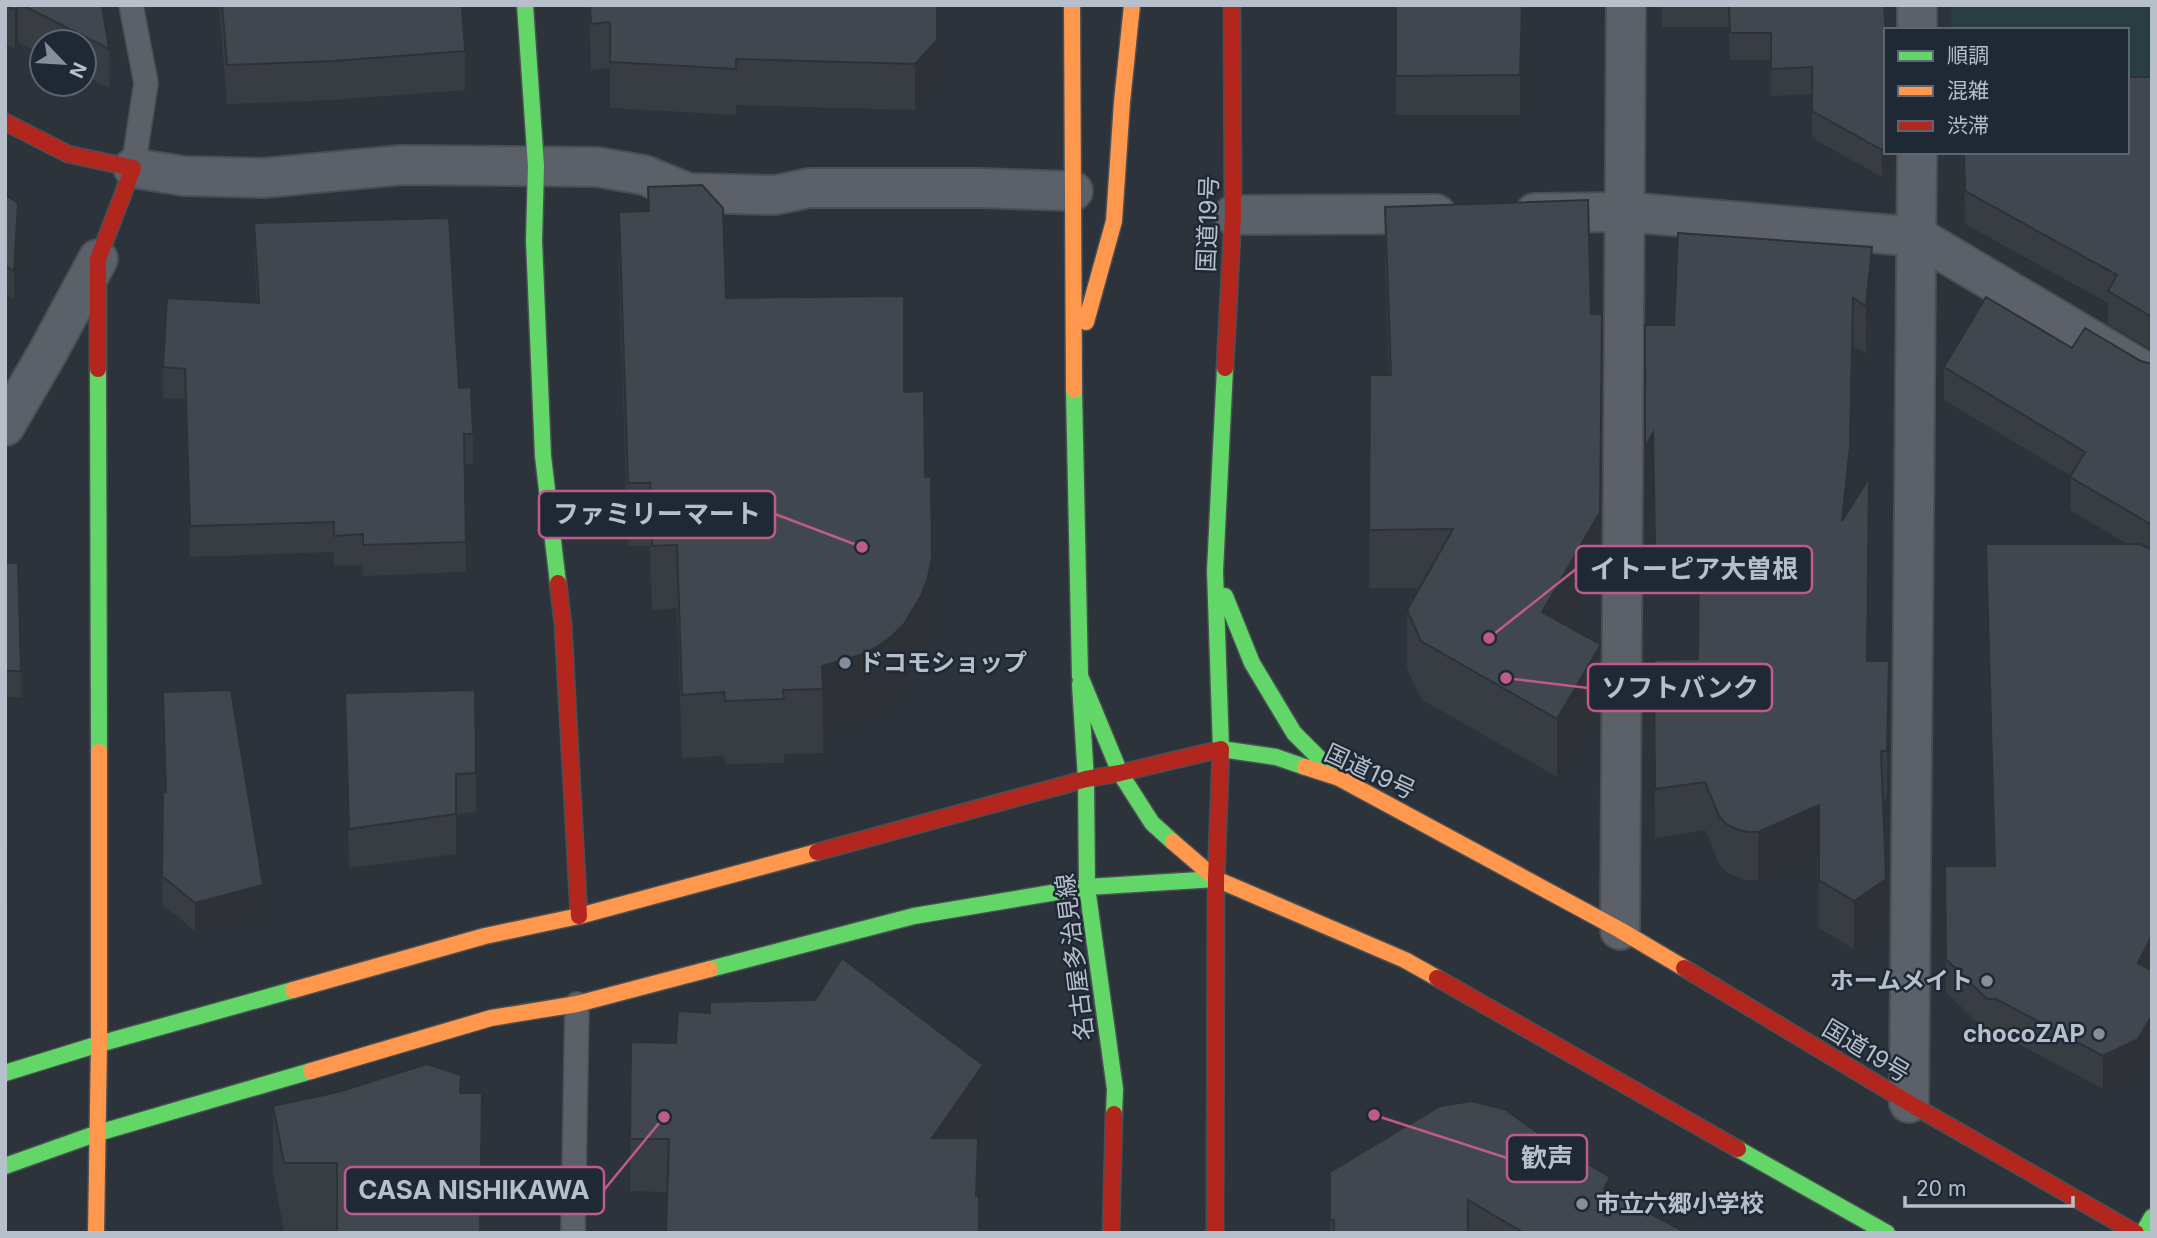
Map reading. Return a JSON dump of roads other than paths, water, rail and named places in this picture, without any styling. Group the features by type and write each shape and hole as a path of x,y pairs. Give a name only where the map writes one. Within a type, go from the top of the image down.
{"main road":[{"path":"525,5 536,166 534,240 543,456 563,624 579,916"},
{"path":"1072,5 1074,365 1080,676 1121,773 1152,823 1216,879 1405,960 1887,1233"},
{"path":"1074,365 1114,221 1132,5"},
{"name":"国道19号","path":"1232,5 1233,215 1216,571 1221,749 1276,757 1339,778 1620,930 1909,1103 2136,1233"},
{"path":"5,122 68,154 133,168 98,259 99,1044 96,1233"},
{"path":"1216,571 1252,663 1294,733 1339,778"},
{"name":"名古屋多治見線","path":"1080,676 1086,779 1087,887 1115,1089 1111,1233"},
{"path":"5,1073 485,936 579,916 1086,779 1221,749 1216,879 1214,1233"},
{"path":"5,1166 98,1133 491,1017 577,1004 914,916 1087,887 1216,879"},
{"path":"2143,1233 2152,1217"}],"street":[{"path":"1620,930 1626,5"},
{"path":"1917,5 1917,28"},
{"path":"1909,1103 1917,154"},
{"path":"133,168 184,176 263,178 402,165 597,167 644,175 688,193 775,195 808,188 1073,191"},
{"path":"1505,213 1626,212 1917,237 2152,376"},
{"path":"1233,215 1464,213"},
{"path":"5,426 98,259"}],"lane":[{"path":"131,5 146,83 133,168"},
{"path":"573,1233 577,1004"}],"place":[{"name":"ファミリーマート","path":"862,547"},
{"name":"イトーピア大曽根","path":"1489,638"},
{"name":"ドコモショップ","path":"845,663"},
{"name":"ソフトバンク","path":"1506,678"},
{"name":"ホームメイト","path":"1987,981"},
{"name":"chocoZAP","path":"2099,1034"},
{"name":"歓声","path":"1374,1115"},
{"name":"CASA NISHIKAWA","path":"664,1117"},
{"name":"市立六郷小学校","path":"1582,1204"}]}
